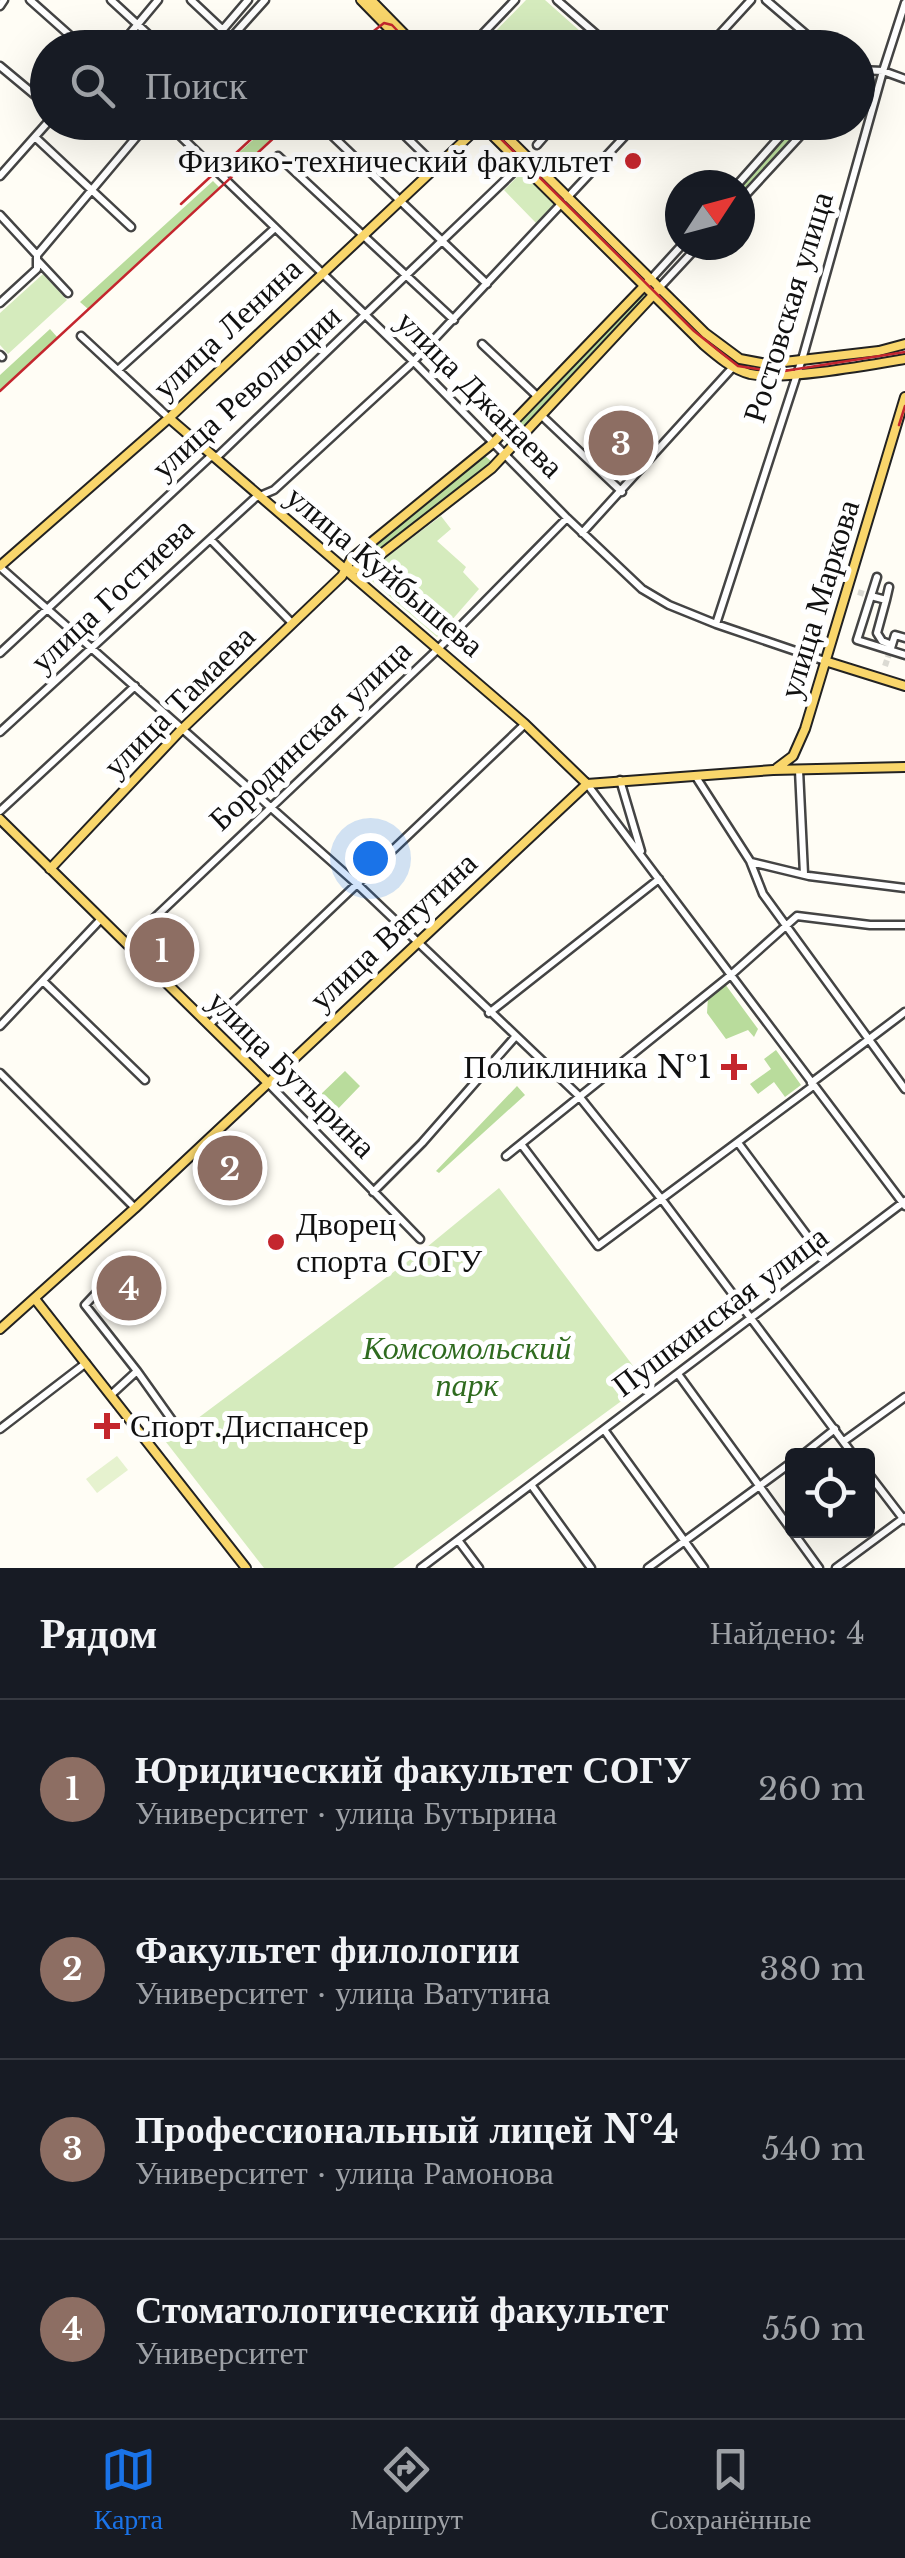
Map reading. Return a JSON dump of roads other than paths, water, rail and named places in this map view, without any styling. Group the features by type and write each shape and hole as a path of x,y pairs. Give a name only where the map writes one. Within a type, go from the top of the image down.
{"main road":[{"path":"362,0 391,30"},
{"path":"371,0 400,30"},
{"name":"улица Ленина","path":"0,566 169,418 466,140"},
{"path":"500,140 564,201"},
{"path":"501,140 656,292 704,345 733,367 763,376 905,362"},
{"name":"улица Тамаева","path":"50,869 183,729 347,571 354,557 493,443 647,283"},
{"path":"656,292 740,359 767,364 905,344"},
{"name":"улица Тамаева","path":"347,571 362,569 504,456 656,292"},
{"name":"улица Маркова","path":"773,770 789,760 799,744 905,397"},
{"name":"улица Маркова","path":"896,432 905,414"},
{"name":"улица Куйбышева","path":"169,418 525,724 587,784"},
{"name":"улица Джанаева","path":"825,661 905,686"},
{"path":"799,744 804,769"},
{"path":"587,784 773,770 905,767"},
{"name":"улица Ватутина","path":"0,1329 135,1208 587,784"},
{"name":"улица Бутырина","path":"1,822 268,1083"},
{"path":"35,1299 246,1568"}],"street":[{"path":"30,0 64,30"},
{"path":"111,0 143,30"},
{"path":"134,30 158,0"},
{"path":"191,0 223,29 248,0"},
{"path":"237,30 265,0"},
{"path":"486,30 515,0"},
{"path":"557,0 591,30"},
{"path":"724,30 751,0"},
{"path":"766,0 801,30"},
{"name":"Ростовская улица","path":"875,99 905,3"},
{"path":"0,66 30,91"},
{"path":"875,71 905,78"},
{"path":"0,176 33,140"},
{"path":"39,140 131,227"},
{"path":"0,304 133,140"},
{"name":"улица Джанаева","path":"185,140 650,595 716,624 825,661"},
{"path":"337,140 487,284"},
{"path":"409,140 437,167"},
{"path":"537,145 541,140"},
{"name":"улица Гостиева","path":"0,732 414,361 621,140"},
{"path":"750,170 777,140"},
{"path":"755,185 796,140"},
{"name":"Ростовская улица","path":"716,624 801,360 863,140"},
{"path":"278,156 454,320"},
{"name":"улица Революции","path":"0,653 367,316 522,164"},
{"path":"0,216 68,293"},
{"path":"118,370 275,228"},
{"name":"улица Тамаева","path":"647,283 668,260"},
{"name":"улица Тамаева","path":"656,292 685,260"},
{"name":"улица Куйбышева","path":"80,336 169,418"},
{"path":"482,344 538,397"},
{"path":"582,532 733,367"},
{"path":"542,416 622,492"},
{"name":"Бородинская улица","path":"127,944 438,649 567,518"},
{"path":"210,540 292,622"},
{"path":"0,566 358,885 578,1095 663,1200 849,1448"},
{"path":"877,577 857,640 891,648"},
{"path":"890,586 876,634 905,656"},
{"path":"871,596 886,600"},
{"path":"891,648 900,636"},
{"path":"882,677 885,666"},
{"path":"0,811 135,686"},
{"path":"209,1025 525,724"},
{"path":"804,769 804,874"},
{"path":"696,776 750,862 763,894 905,1089"},
{"name":"улица Куйбышева","path":"620,780 644,857"},
{"name":"улица Куйбышева","path":"587,784 904,1203"},
{"path":"750,862 905,888"},
{"path":"489,1013 659,879"},
{"path":"506,1156 732,974 797,916 905,926"},
{"path":"0,1026 102,918"},
{"path":"43,980 145,1080"},
{"path":"521,1144 598,1246 739,1144 905,1012"},
{"path":"373,1192 422,1143 515,1036"},
{"path":"0,1073 135,1208"},
{"name":"улица Бутырина","path":"268,1083 420,1238"},
{"path":"739,1144 826,1261"},
{"name":"Пушкинская улица","path":"421,1568 904,1203"},
{"path":"100,1289 85,1305 174,1422"},
{"path":"0,1429 87,1362"},
{"path":"112,1394 137,1372"},
{"path":"678,1374 819,1568"},
{"path":"844,1441 905,1397"},
{"path":"811,1448 836,1429"},
{"path":"604,1431 704,1568"},
{"path":"648,1568 785,1467"},
{"path":"836,1568 904,1519 875,1481"},
{"path":"532,1486 591,1568"},
{"path":"458,1540 480,1568"}],"tunnel":[{"path":"858,592 871,596"},
{"path":"885,666 890,651"}],"tram line":[{"path":"375,30 384,23 397,30"},
{"path":"181,204 250,140"},
{"path":"0,391 272,140"},
{"path":"502,140 694,331 738,366 778,372 905,352"},
{"path":"899,425 905,406"}],"place":[{"name":"Физико-технический факультет","path":"633,161"},
{"name":"Профессиональный лицей №4","path":"621,443"},
{"name":"Юридический факультет СОГУ","path":"162,950"},
{"name":"Поликлиника №1","path":"734,1067"},
{"name":"Факультет филологии","path":"230,1168"},
{"name":"Дворец спорта СОГУ","path":"276,1242"},
{"name":"Стоматологический факультет","path":"129,1288"},
{"name":"Спорт.Диспансер","path":"107,1426"}],"park label":[{"name":"Комсомольский парк","path":"467,1366"}]}
